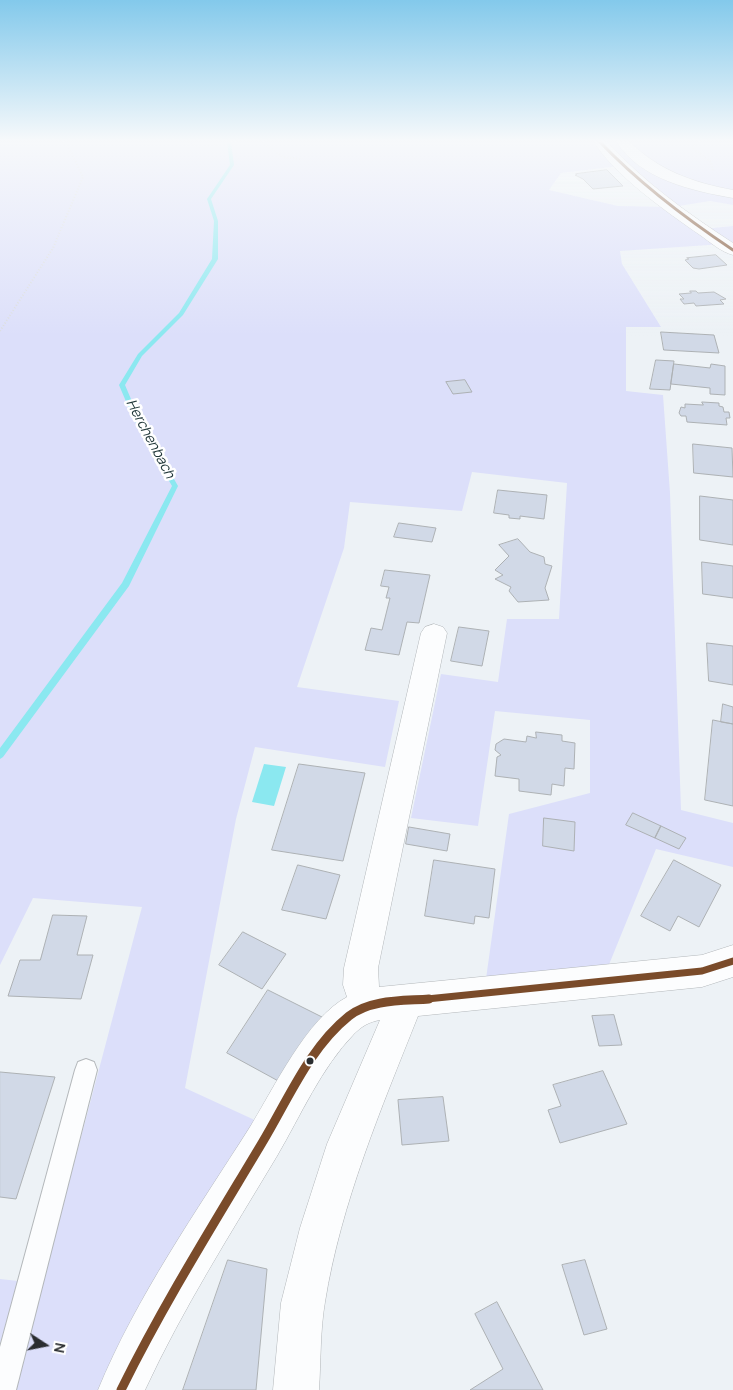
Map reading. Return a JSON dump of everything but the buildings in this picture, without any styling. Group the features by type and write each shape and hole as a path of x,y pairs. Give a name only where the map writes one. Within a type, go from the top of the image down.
{"street":[{"path":"672,207 733,250"},
{"path":"367,1004 361,985 361,968 434,633"},
{"path":"121,1390 146,1337 194,1252 312,1062 339,1024 351,1012 367,1004 702,971 733,961"},
{"path":"296,1390 303,1303 321,1228 347,1144 406,1001"}],"lane":[{"path":"2,1390 86,1070"}],"path":[{"path":"0,331 53,248 70,207"}],"shaded area":[{"path":"0,207 674,207 702,229 733,226 733,250 724,244 620,251 622,264 661,327 626,327 626,391 663,395 670,493 681,810 733,823 733,867 656,849 608,967 485,986 509,814 590,793 590,720 495,711 478,826 411,818 441,674 498,682 507,619 559,619 567,483 472,472 462,511 350,502 344,548 297,687 399,701 385,767 255,747 236,819 185,1088 259,1122 121,1390 14,1390 142,907 33,898 0,965"},
{"path":"0,1279 18,1281 0,1344"}],"water":[{"path":"264,764 286,767 274,806 252,802"}],"waterway":[{"name":"Herchenbach","path":"0,755 126,584 175,486 136,418 122,385 140,355 181,314 215,259 216,221 212,207"}],"transit line":[{"path":"672,207 733,250"},
{"path":"121,1390 153,1326 295,1085 320,1047 334,1030 350,1016 367,1005 702,971 733,961"}]}
